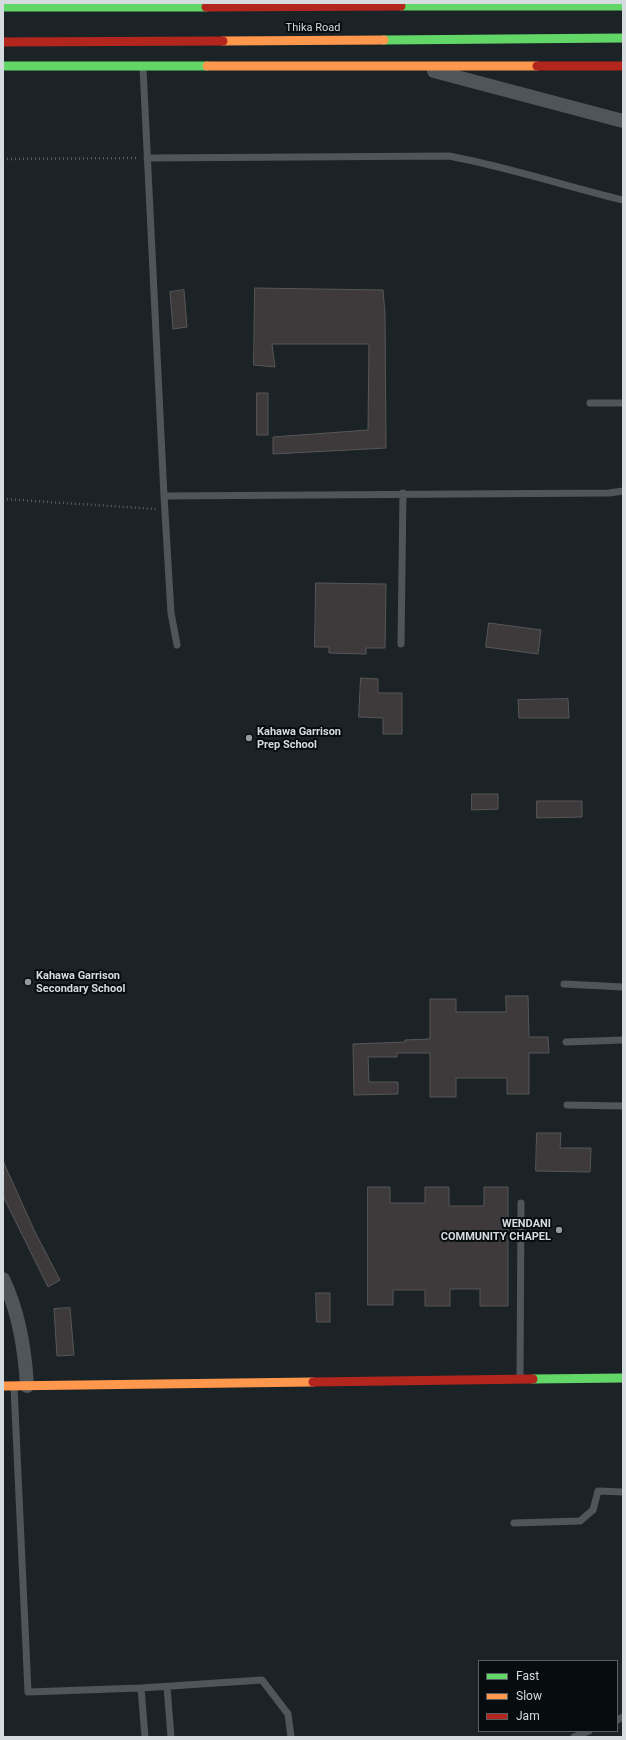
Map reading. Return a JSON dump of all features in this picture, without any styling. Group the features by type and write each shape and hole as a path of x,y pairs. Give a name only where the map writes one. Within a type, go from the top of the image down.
{"main road":[{"name":"Thika Road","path":"3,7 623,6"},
{"name":"Thika Road","path":"3,42 623,38"},
{"path":"3,66 623,66"},
{"path":"3,1386 623,1378"}],"street":[{"path":"412,65 623,121"},
{"path":"3,1279 8,1290 25,1353 20,1386"}],"lane":[{"path":"143,66 164,510 171,613 176,645"},
{"path":"147,158 449,156 487,163 577,189 623,200"},
{"path":"590,403 623,403"},
{"path":"164,496 402,493 609,493 623,491"},
{"path":"401,644 402,493"},
{"path":"564,984 623,987"},
{"path":"566,1042 623,1040"},
{"path":"567,1105 623,1106"},
{"path":"520,1379 521,1202"},
{"path":"20,1386 28,1692 167,1687 262,1680 288,1714 291,1737"},
{"path":"514,1523 580,1521 593,1510 595,1495 598,1491 623,1492"},
{"path":"167,1687 171,1737"},
{"path":"141,1688 145,1737"},
{"path":"574,1737 586,1732"}],"path":[{"path":"3,158 147,158"},
{"path":"3,499 164,510"}],"building":[{"path":"255,288 383,290 385,314 386,448 273,454 273,437 368,430 369,344 272,344 275,367 254,365"},
{"path":"184,290 187,327 173,329 170,292"},
{"path":"257,393 268,393 268,435 257,435"},
{"path":"316,583 386,584 385,648 366,648 366,654 329,653 329,647 315,647"},
{"path":"489,623 541,630 538,654 486,647"},
{"path":"361,678 378,679 378,693 402,693 402,734 383,734 383,718 359,717"},
{"path":"568,699 569,718 519,718 518,700"},
{"path":"472,794 498,794 498,809 472,810"},
{"path":"537,801 582,801 582,817 537,818"},
{"path":"506,996 528,996 529,1037 548,1037 549,1053 529,1053 529,1094 507,1094 507,1078 456,1078 456,1097 430,1097 430,1053 397,1053 397,1057 368,1057 369,1082 398,1082 398,1094 354,1095 353,1044 405,1042 405,1040 430,1039 430,999 456,999 456,1012 506,1012"},
{"path":"537,1133 561,1133 560,1148 591,1148 590,1172 536,1171"},
{"path":"3,1161 35,1232 60,1280 48,1287 3,1196"},
{"path":"368,1187 390,1187 390,1203 425,1203 425,1187 449,1187 449,1206 484,1206 484,1187 508,1187 508,1306 480,1306 480,1289 450,1289 450,1306 425,1306 425,1290 393,1290 393,1305 368,1305"},
{"path":"316,1293 330,1293 330,1322 317,1322"},
{"path":"70,1308 74,1355 57,1356 54,1309"}],"traffic: fast":[{"path":"401,6 623,6"},
{"path":"3,7 206,7"},
{"path":"384,40 623,38"},
{"path":"3,66 207,66"},
{"path":"533,1379 623,1378"}],"traffic: slow":[{"path":"223,41 384,40"},
{"path":"207,66 537,66"},
{"path":"3,1386 313,1382"}],"traffic: jam":[{"path":"206,7 401,6"},
{"path":"3,42 223,41"},
{"path":"537,66 623,66"},
{"path":"313,1382 533,1379"}],"place":[{"name":"Kahawa Garrison Prep School","path":"249,738"},
{"name":"Kahawa Garrison Secondary School","path":"28,982"},
{"name":"WENDANI COMMUNITY CHAPEL","path":"559,1230"}]}
